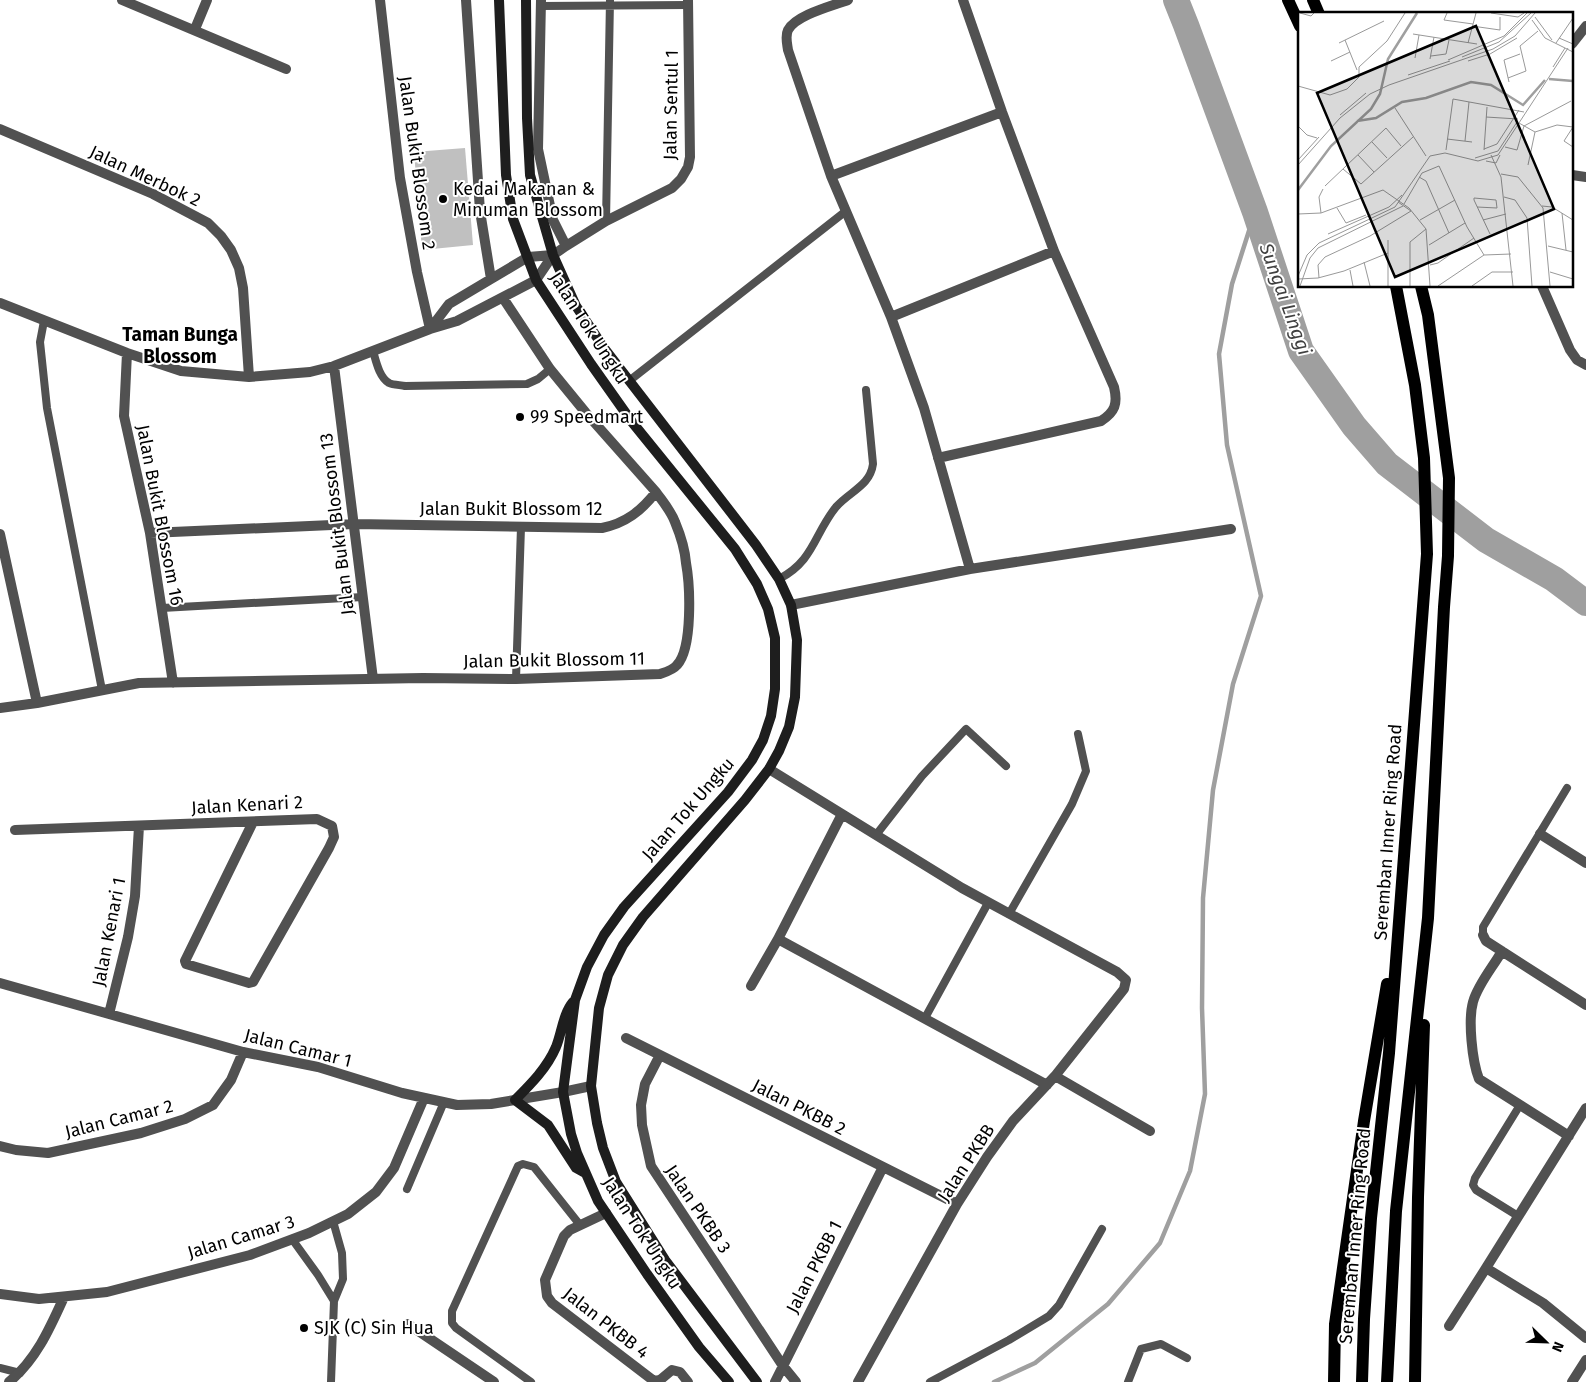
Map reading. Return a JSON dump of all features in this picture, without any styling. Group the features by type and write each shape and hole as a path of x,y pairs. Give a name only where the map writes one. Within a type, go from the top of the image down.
{"main road":[{"name":"Jalan Tok Ungku","path":"499,0 506,175 513,218 536,280 632,422 735,549 757,584 768,609 775,638 776,689 771,716 762,740 752,760 728,792 624,907 604,935 587,967 575,1000 563,1092 571,1134 598,1201 699,1348 729,1382"},
{"name":"Jalan Tok Ungku","path":"526,0 527,118 530,176 553,255 576,306 629,381 756,545 779,579 791,605 797,640 795,697 789,727 769,769 745,800 643,918 623,945 608,974 599,1008 591,1086 603,1148 616,1182 664,1260 757,1382"},
{"path":"1288,0 1298,22"},
{"path":"1313,0 1318,12"},
{"name":"Seremban Inner Ring Road","path":"1362,1382 1371,1218 1389,1053 1427,554 1424,458 1415,385 1396,288"},
{"path":"1415,1382 1418,1197 1428,918 1448,556 1449,478 1428,315 1421,288"},
{"path":"1334,1382 1334,1324 1364,1121 1400,902"},
{"path":"1387,1382 1396,1211 1428,918"},
{"path":"575,1000 568,1009 556,1047 549,1061 515,1100 548,1125 576,1168 586,1173"}],"street":[{"path":"122,0 286,69"},
{"path":"194,29 208,0"},
{"name":"Jalan Bukit Blossom 2","path":"380,0 400,178 417,272 430,329"},
{"path":"466,0 480,211 491,279"},
{"path":"848,0 801,18 788,31 786,41 831,176 891,317 924,408 970,569"},
{"path":"938,458 1100,422 1109,416 1117,398 1114,387 1054,251 1002,112 963,0"},
{"path":"541,3 538,148 553,220 566,246"},
{"name":"Jalan Sentul 1","path":"553,255 606,221 672,188 681,179 688,167 690,143 688,3"},
{"path":"1574,41 1586,26"},
{"path":"831,176 1002,112"},
{"name":"Jalan Merbok 2","path":"0,130 153,194 208,224 221,236 231,250 239,268 243,288 249,377"},
{"path":"891,317 1054,251"},
{"path":"430,329 449,304 528,257 553,255"},
{"path":"0,303 127,353 181,371 249,377 310,372 334,366 430,329 458,321 536,280 553,255"},
{"path":"1543,288 1570,350 1577,360 1586,364"},
{"name":"Jalan Bukit Blossom 11","path":"0,708 139,684 372,679 516,679 660,674 678,665 686,648 689,616 686,562 675,522 667,506 656,492 586,413 550,368 503,298"},
{"name":"Jalan Bukit Blossom 16","path":"127,353 124,416 150,533 173,683"},
{"name":"Jalan Bukit Blossom 13","path":"334,366 372,679"},
{"name":"Jalan Bukit Blossom 12","path":"150,533 354,524 602,528 614,525 632,516 645,506 656,492"},
{"path":"791,605 970,569 1231,529"},
{"path":"0,534 37,703"},
{"path":"769,769 962,888 1009,914"},
{"path":"751,986 778,939 842,814"},
{"name":"Jalan Kenari 2","path":"15,830 317,818 332,826 334,837 329,848 253,982 248,983 186,964 185,960 253,822"},
{"name":"Jalan Kenari 1","path":"109,1014 128,937 135,896 139,826"},
{"path":"1540,834 1586,863"},
{"name":"Jalan PKBB","path":"858,1382 957,1204 1013,1120 1055,1076 1124,989 1126,980 1117,972 1009,914"},
{"path":"1483,935 1486,941 1586,1005"},
{"path":"778,939 1047,1085"},
{"path":"1502,951 1476,993 1473,1002 1471,1014 1473,1057 1479,1079 1569,1136"},
{"name":"Jalan Camar 1","path":"0,983 243,1052 318,1067 402,1093 457,1105 491,1104 591,1086"},
{"name":"Jalan PKBB 2","path":"626,1038 957,1204"},
{"name":"Jalan Camar 2","path":"0,1146 16,1150 48,1153 141,1133 185,1119 213,1105 231,1080 243,1052"},
{"name":"Jalan PKBB 3","path":"660,1055 645,1084 641,1105 642,1125 651,1166 783,1366 796,1382"},
{"path":"1055,1076 1150,1131"},
{"name":"Jalan Camar 3","path":"0,1294 39,1299 117,1289 250,1255 333,1221 348,1214 376,1192 394,1168 424,1098"},
{"path":"1449,1326 1586,1108"},
{"name":"Jalan PKBB 1","path":"775,1382 883,1167"},
{"name":"Jalan PKBB 4","path":"606,1213 570,1230 564,1236 545,1280 548,1296 552,1303 654,1382 660,1380 672,1370 680,1372 688,1382"},
{"path":"1486,1268 1543,1304 1586,1338"},
{"path":"9,1382 20,1374 45,1338 64,1297"},
{"path":"408,1324 494,1382"},
{"path":"1572,1382 1586,1360"}],"lane":[{"path":"541,3 688,3"},
{"path":"606,221 610,3"},
{"path":"629,381 846,211"},
{"path":"44,321 40,342 48,408 102,690"},
{"path":"374,351 376,363 381,374 390,383 405,386 527,384 550,368"},
{"path":"779,579 791,573 799,566 837,507 858,489 872,472 873,464 866,390"},
{"path":"516,679 521,527"},
{"path":"162,608 363,597"},
{"path":"876,835 922,776 966,729 1006,766"},
{"path":"1009,914 1072,804 1086,771 1078,734"},
{"path":"1483,935 1484,927 1567,788"},
{"path":"925,1018 988,903"},
{"path":"407,1188 444,1102"},
{"path":"1518,1216 1476,1190 1473,1185 1475,1178 1520,1105"},
{"path":"532,1382 456,1328 452,1323 452,1312 518,1166 522,1164 534,1167 580,1225"},
{"path":"331,1382 334,1301 343,1279 342,1253 333,1221"},
{"path":"930,1382 1010,1340 1049,1316 1059,1304 1102,1229"},
{"path":"292,1239 334,1301"},
{"path":"1128,1382 1141,1349 1161,1344 1187,1358"},
{"path":"0,1368 20,1374"}],"building":[{"name":"Kedai Makanan & Minuman Blossom","path":"465,148 473,245 422,250 414,152"}],"waterway":[{"name":"Sungai Linggi","path":"1176,0 1255,212 1301,351 1354,426 1387,464 1486,540 1554,579 1586,603"},
{"path":"994,1382 1035,1363 1108,1304 1160,1243 1190,1171 1205,1094 1202,1008 1203,898 1213,790 1233,684 1261,596 1227,445 1219,354 1232,284 1255,212"}],"place":[{"name":"Kedai Makanan & Minuman Blossom","path":"443,199"},
{"name":"99 Speedmart","path":"520,417"},
{"name":"SJK (C) Sin Hua","path":"304,1328"}],"district":[{"name":"Taman Bunga Blossom","path":"180,345"}]}
